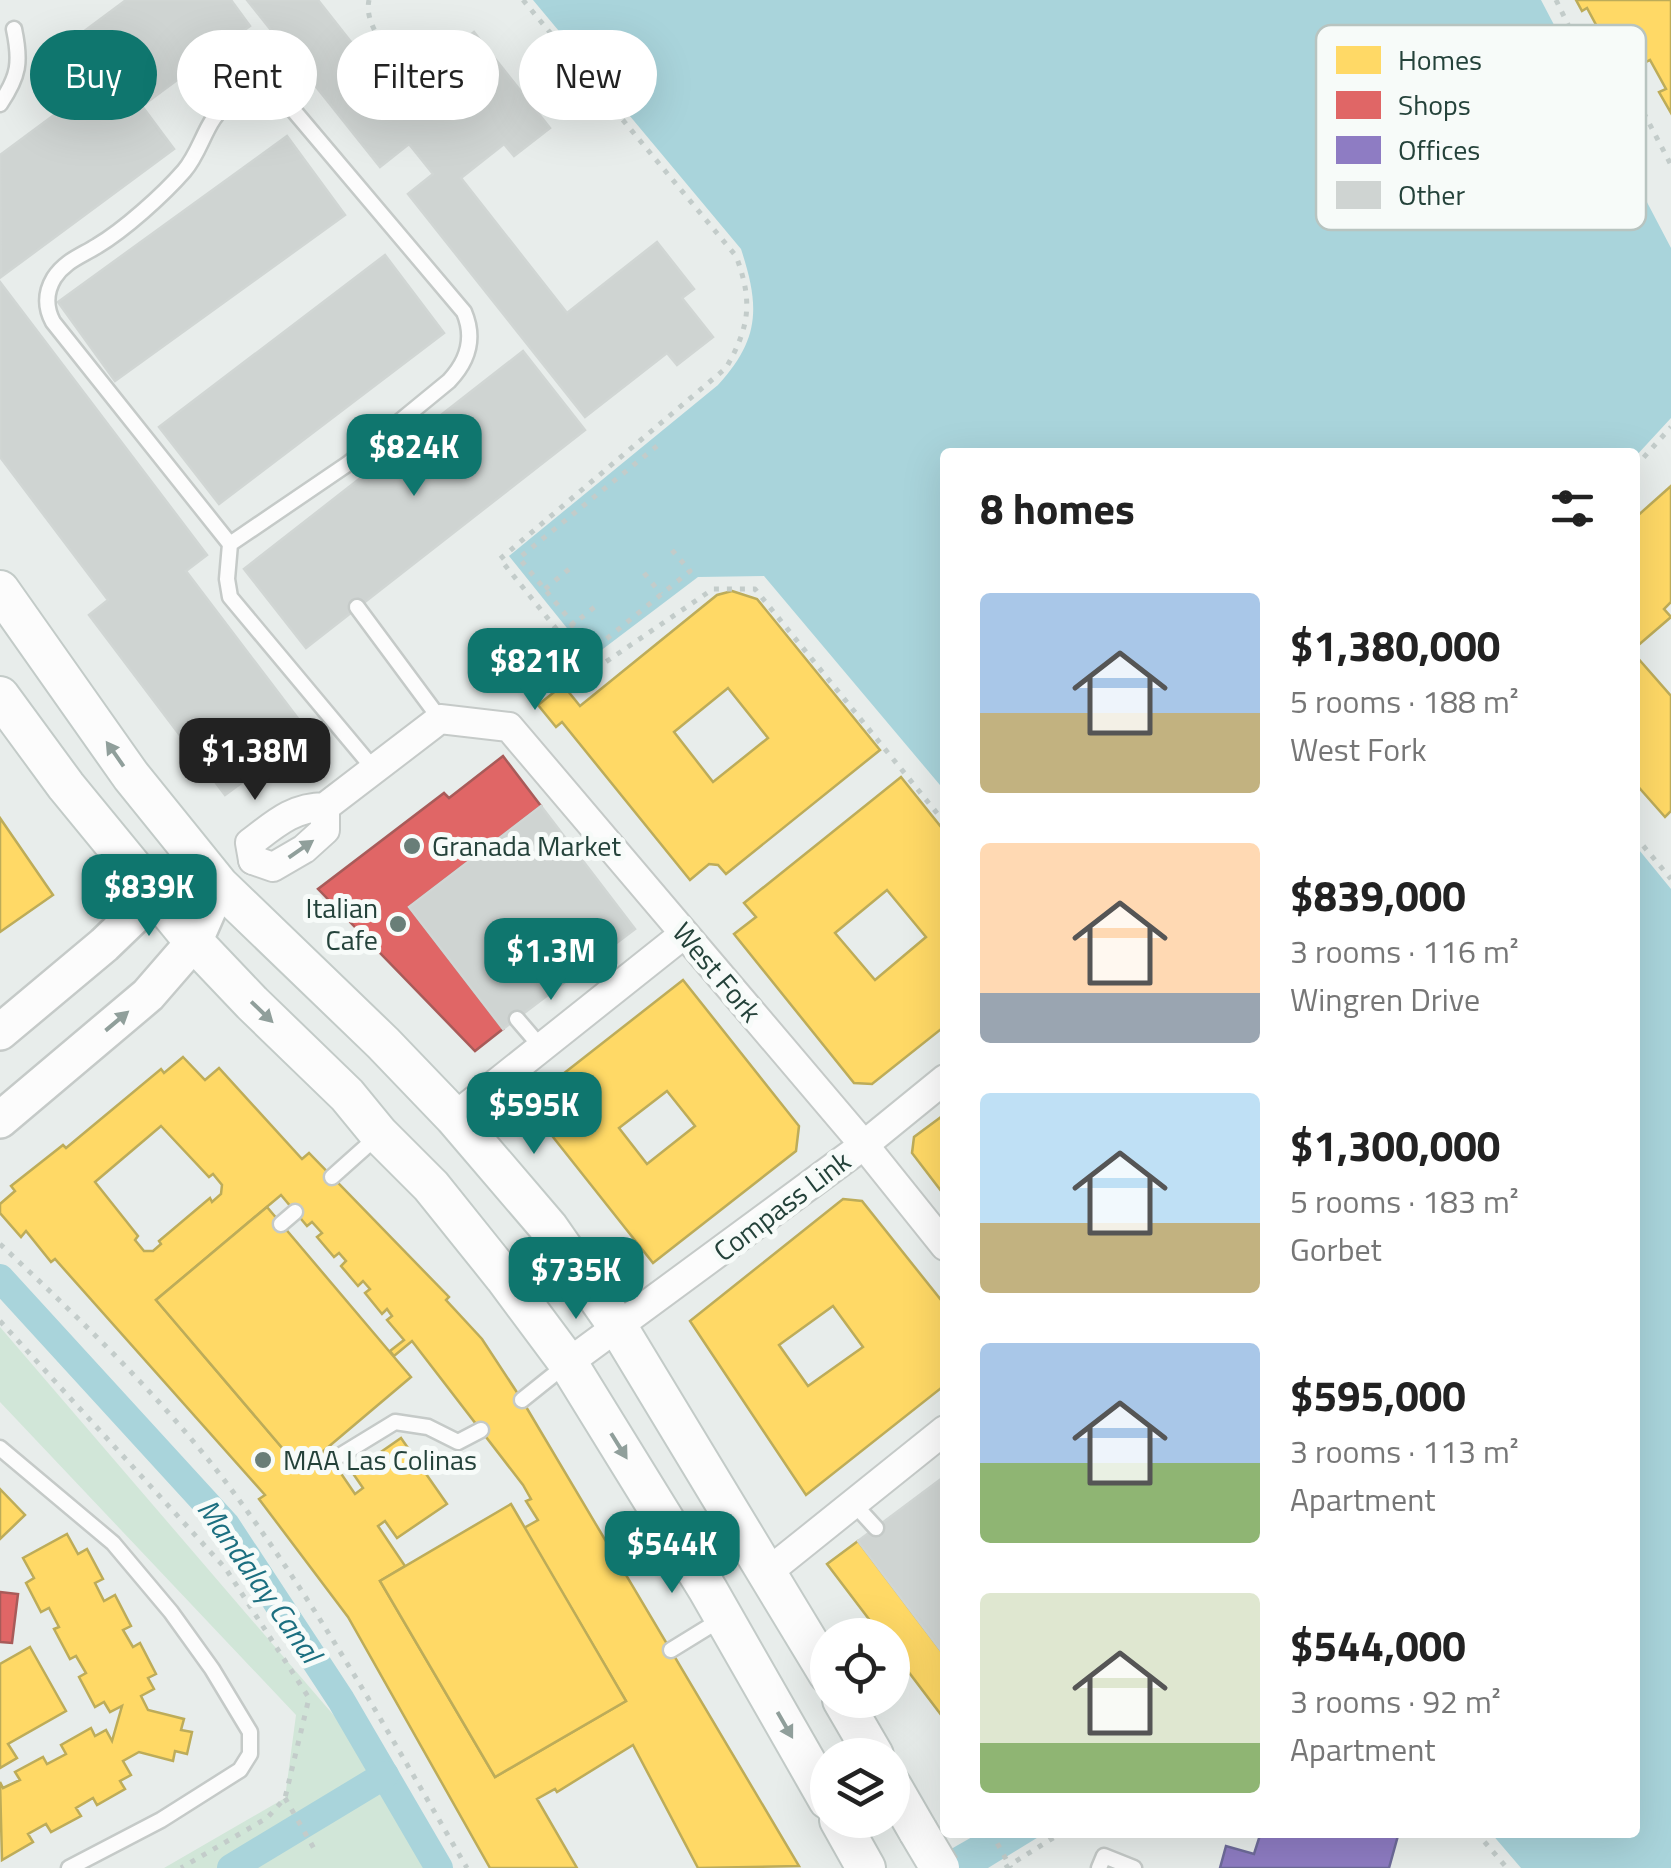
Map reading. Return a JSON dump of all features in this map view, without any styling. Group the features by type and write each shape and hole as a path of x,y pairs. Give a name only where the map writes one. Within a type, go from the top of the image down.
{"main road":[{"path":"0,590 131,776 218,886 383,1042 454,1116 549,1228 618,1327 810,1643"},
{"path":"0,696 66,786 194,942 347,1095 431,1186 504,1277 568,1363 724,1617 810,1768"},
{"path":"910,1816 940,1868"},
{"path":"849,1838 865,1865"}],"street":[{"path":"0,1032 104,945 157,894 218,886 253,860 273,867 304,848 326,830 325,807 440,719"},
{"name":"West Fork","path":"440,719 509,727 940,1240"},
{"path":"0,1120 148,995 194,942 218,886"},
{"path":"454,1116 684,934"},
{"name":"Compass Link","path":"568,1363 864,1145 940,1084"},
{"path":"768,1572 940,1434"}],"lane":[{"path":"0,104 16,75 20,56 14,29"},
{"path":"230,544 349,463 449,381 459,371 471,341 464,312 289,105 261,95 245,95 226,105 204,132 187,169 98,246 65,266 48,292 47,307 52,322 230,544 226,579 230,597 374,768"},
{"path":"357,608 440,719"},
{"path":"517,1019 541,1047"},
{"path":"332,1178 379,1134"},
{"path":"282,1224 295,1212"},
{"path":"522,1400 568,1363"},
{"path":"341,1456 395,1422 428,1427 458,1442 481,1430"},
{"path":"0,1448 113,1543 172,1612 250,1732 250,1754 240,1770 161,1820 69,1868"},
{"path":"854,1504 876,1528"},
{"path":"671,1650 724,1617"},
{"path":"1099,1868 1104,1856 1134,1868"}],"path":[{"path":"368,0 374,30"},
{"path":"523,0 736,256 746,284 748,314 741,342 726,368 500,559 591,672 714,589 755,589 940,816"},
{"path":"1556,0 1568,25"},
{"path":"1646,117 1671,164"},
{"path":"1640,461 1671,427"},
{"path":"657,446 520,558 594,649 690,571 672,550"},
{"path":"545,589 574,565"},
{"path":"644,573 661,594"},
{"path":"560,635 597,605"},
{"path":"1640,842 1671,879"},
{"path":"0,1244 120,1356 232,1490 315,1607 468,1868"},
{"path":"0,1321 226,1568 308,1698 285,1798 267,1818 181,1868"},
{"path":"285,1798 316,1852"},
{"path":"994,1838 1008,1868 1054,1838"},
{"path":"1481,1838 1507,1868"}],"green space":[{"path":"0,1327 385,1775 441,1868 164,1868 285,1798 296,1715 0,1402"}],"water":[{"path":"533,0 1541,0 1554,25 1316,25 1316,230 1646,230 1646,200 1671,248 1671,418 1640,452 1640,448 940,448 940,785 764,576 698,577 591,658 509,556 718,385 749,337 751,288 741,249 633,120 657,120 657,30 558,30"},
{"path":"1640,851 1671,889 1671,1868 1521,1868 1495,1838 1640,1838"},
{"path":"970,1838 1037,1838 988,1868 918,1868"}],"building: Homes":[{"path":"1576,0 1671,0 1671,113 1659,92 1666,89 1650,60 1646,62 1646,25 1596,25 1587,8 1582,11"},
{"path":"1671,486 1671,602 1664,609 1671,617 1640,644 1640,514"},
{"path":"732,591 757,599 880,750 726,874 718,865 709,864 690,880 562,722 556,727 538,705 563,685 580,706 717,595","holes":["728,688 768,738 713,782 674,732"]},
{"path":"1640,661 1671,696 1671,811 1665,817 1640,789"},
{"path":"901,777 940,826 940,1030 872,1084 854,1083 734,934 756,917 744,903","holes":["887,890 926,937 875,980 835,933"]},
{"path":"0,818 53,895 0,932"},
{"path":"683,980 799,1126 796,1151 653,1263 526,1103","holes":["667,1091 695,1126 647,1164 619,1128"]},
{"name":"MAA Las Colinas","path":"183,1057 205,1080 219,1068 302,1159 309,1153 449,1297 446,1300 482,1339 522,1400 799,1866 698,1868 633,1745 557,1792 555,1789 537,1799 577,1868 490,1868 348,1617 259,1499 265,1495 55,1259 51,1262 26,1231 21,1237 0,1213 0,1204 15,1191 11,1186 63,1145 66,1148 161,1069 164,1073","holes":["161,1126 209,1177 213,1174 222,1185 221,1194 212,1202 210,1198 159,1241 161,1244 153,1251 144,1251 135,1240 138,1236 95,1182","281,1195 307,1226 312,1222 322,1233 317,1237 334,1257 339,1253 346,1261 341,1266 358,1286 363,1281 370,1289 365,1293 382,1314 387,1309 392,1316 387,1320 404,1340 390,1351 394,1356 412,1341 523,1485 531,1499 526,1501 538,1520 524,1528 626,1701 495,1777 380,1581 405,1566 378,1526 385,1521 397,1538 447,1504 401,1438 352,1472 363,1488 355,1494 325,1450 301,1470 156,1300"]},
{"path":"940,1118 940,1189 912,1153 914,1137"},
{"path":"843,1199 862,1201 940,1299 940,1389 806,1495 690,1321","holes":["833,1306 863,1347 808,1386 779,1345"]},
{"path":"267,1207 411,1377 301,1470 156,1300"},
{"path":"0,1489 25,1515 0,1539"},
{"path":"511,1504 626,1701 495,1777 380,1581"},
{"path":"67,1534 78,1554 87,1549 103,1579 95,1583 104,1601 115,1595 131,1626 123,1630 133,1647 140,1643 156,1674 148,1678 154,1689 141,1696 148,1710 184,1719 181,1730 192,1732 187,1754 175,1751 173,1761 139,1752 123,1761 131,1775 120,1781 125,1789 97,1805 93,1798 76,1808 81,1816 51,1832 46,1824 28,1834 33,1842 2,1860 0,1782 3,1788 20,1780 15,1772 43,1757 47,1764 66,1754 61,1745 91,1728 95,1736 106,1730 112,1741 122,1706 110,1712 104,1702 95,1707 79,1677 86,1673 76,1656 70,1659 54,1629 59,1627 49,1608 41,1612 26,1583 34,1578 23,1558"},
{"path":"858,1541 940,1649 940,1713 910,1674 910,1618 868,1618 827,1564"},
{"path":"30,1647 66,1711 8,1744 17,1758 0,1768 0,1664"}],"building: Shops":[{"path":"503,756 541,806 409,907 503,1029 475,1051 318,889 444,793 449,798"},
{"path":"0,1592 18,1594 12,1643 0,1642"}],"building: Offices":[{"path":"1259,1838 1397,1838 1389,1868 1220,1868 1226,1846 1254,1854"}],"building: Other":[{"path":"126,0 231,0 250,26 245,30 177,30 177,80 157,95 157,30 86,30"},
{"path":"247,0 318,0 342,30 337,30 337,113 317,88 317,30 271,30"},
{"path":"499,64 519,89 519,120 544,120 550,128 514,156 504,144 461,178 567,313 657,242 694,289 682,298 713,337 677,365 667,353 585,417 408,194 433,174 409,144 380,167 343,120 499,120"},
{"path":"47,120 152,120 174,149 1,277 0,155"},
{"path":"287,136 345,215 115,381 58,302"},
{"path":"385,255 444,333 219,504 159,427"},
{"path":"0,282 207,555 186,571 309,733 225,795 89,615 108,600 0,457"},
{"path":"523,351 585,430 306,648 244,569"},
{"path":"541,806 635,929 503,1029 409,907"},
{"path":"940,1480 940,1649 858,1541"}],"waterway":[{"name":"Mandalay Canal","path":"0,1278 226,1525 341,1700 439,1868"},
{"path":"231,1868 385,1775"}],"place":[{"name":"Granada Market","path":"412,846"},
{"name":"Italian Cafe","path":"398,924"},
{"name":"MAA Las Colinas","path":"263,1460"}]}
